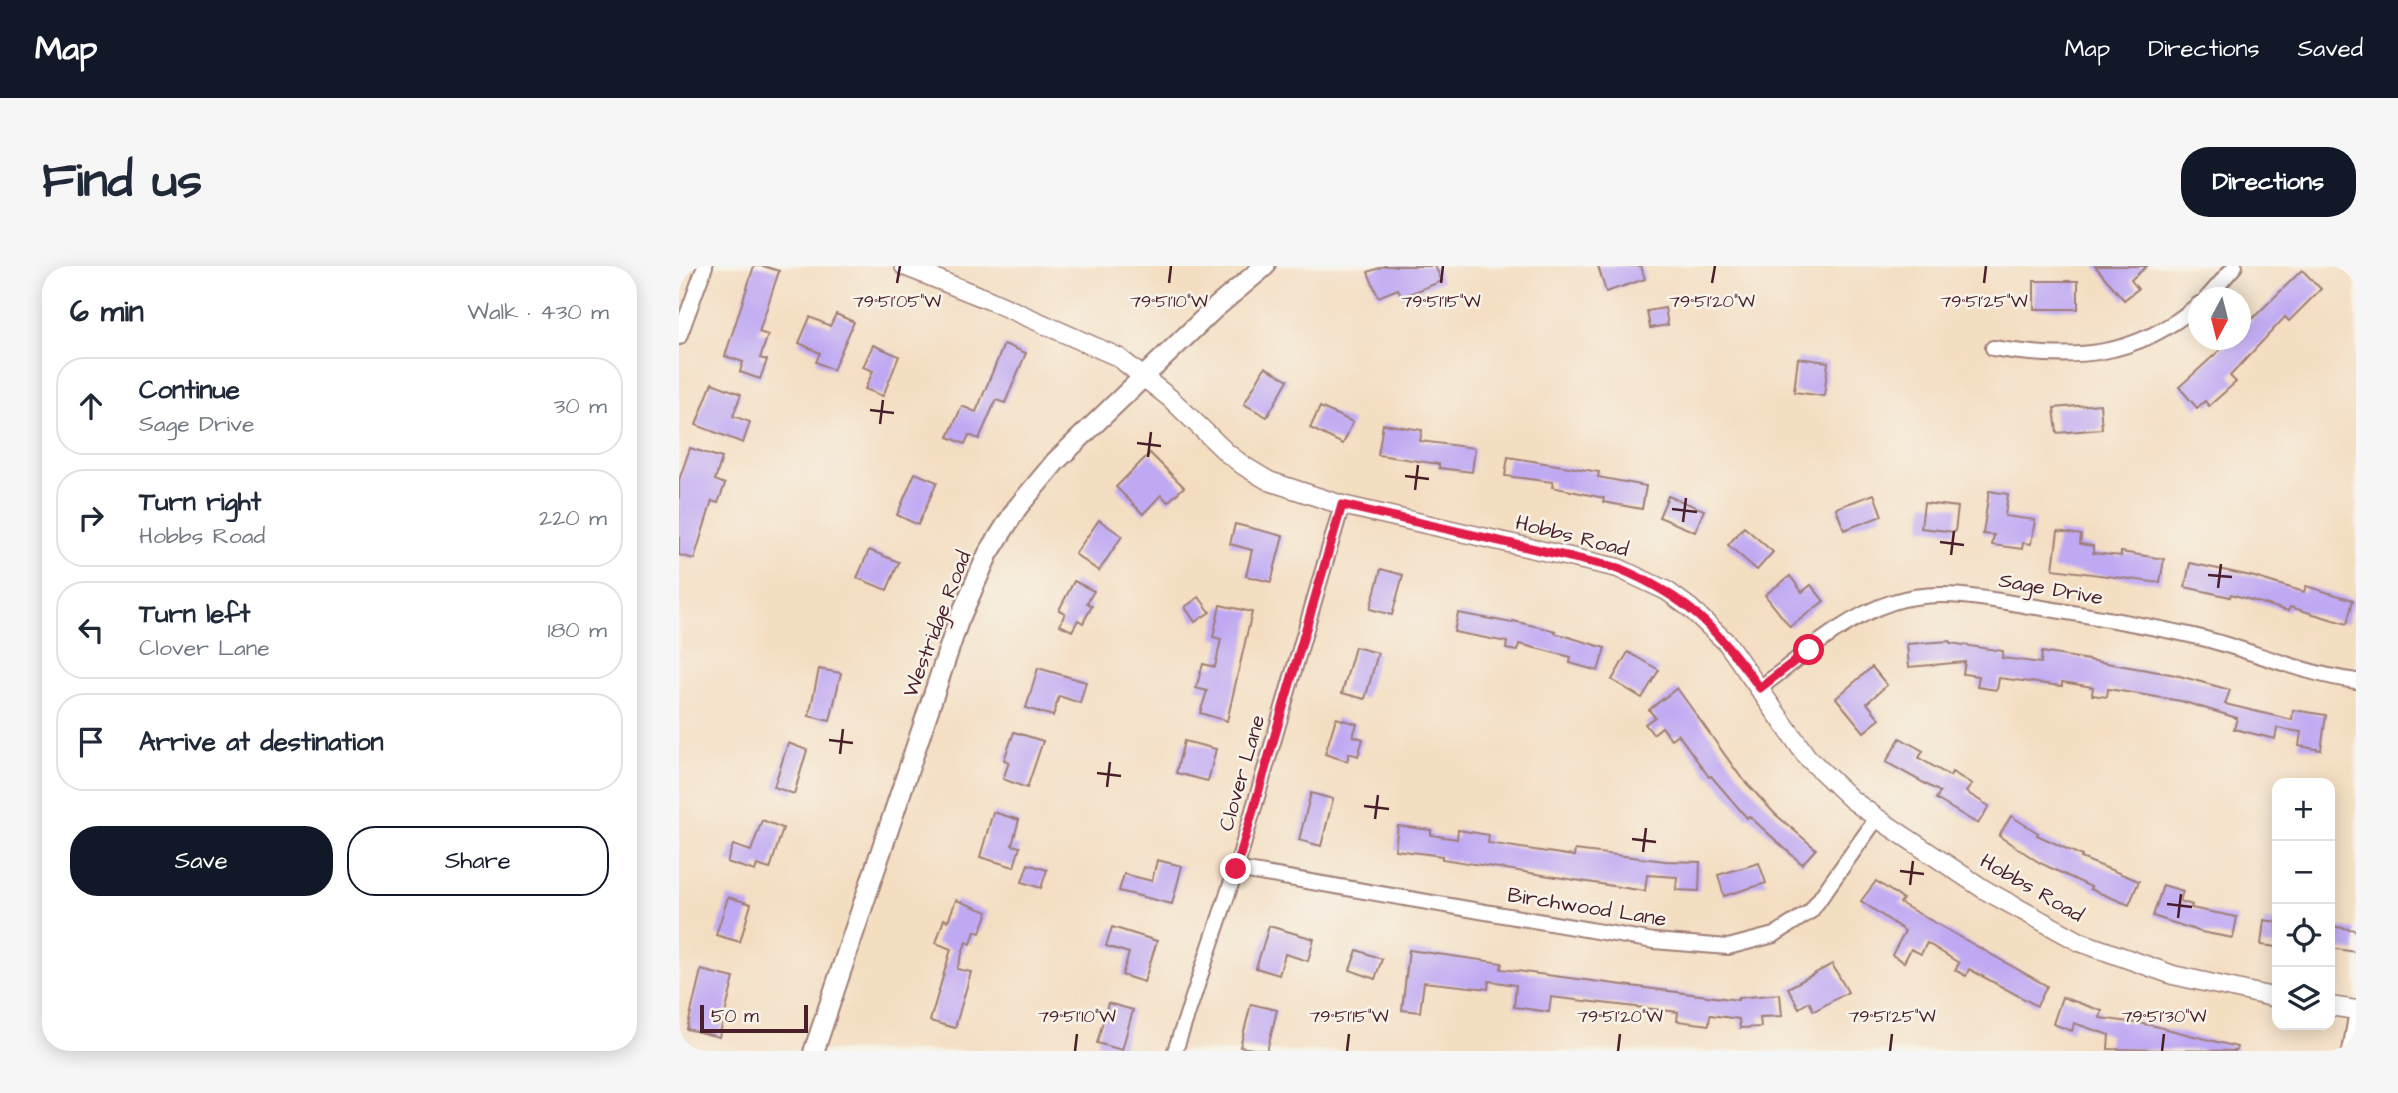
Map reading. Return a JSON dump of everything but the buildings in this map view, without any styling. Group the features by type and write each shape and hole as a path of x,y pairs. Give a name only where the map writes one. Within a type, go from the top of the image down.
{"main road":[{"name":"Westridge Road","path":"814,1051 958,622 988,554 1017,509 1056,461 1214,309 1265,266"}],"street":[{"path":"679,337 705,266"},
{"name":"Hobbs Road","path":"904,266 1118,357 1244,466 1279,485 1342,505 1618,568 1667,591 1690,608 1727,643 1807,757 1842,792 1877,818 1986,890 2080,942 2173,975 2272,997"},
{"path":"2217,287 2235,266"},
{"path":"1993,348 2040,356 2079,356 2110,351 2156,334 2188,312"},
{"name":"Clover Lane","path":"1175,1051 1236,869 1342,505"},
{"name":"Sage Drive","path":"1760,688 1861,614 1894,601 1944,595 1985,599 2203,638 2356,681"},
{"name":"Birchwood Lane","path":"1236,869 1654,941 1727,947 1774,935 1811,911 1877,818"},
{"path":"2335,1007 2356,1010"},
{"path":"2350,1051 2356,1017"}],"route":[{"path":"1236,869 1342,505 1618,568 1667,591 1690,608 1727,643 1760,688 1809,650"}]}
